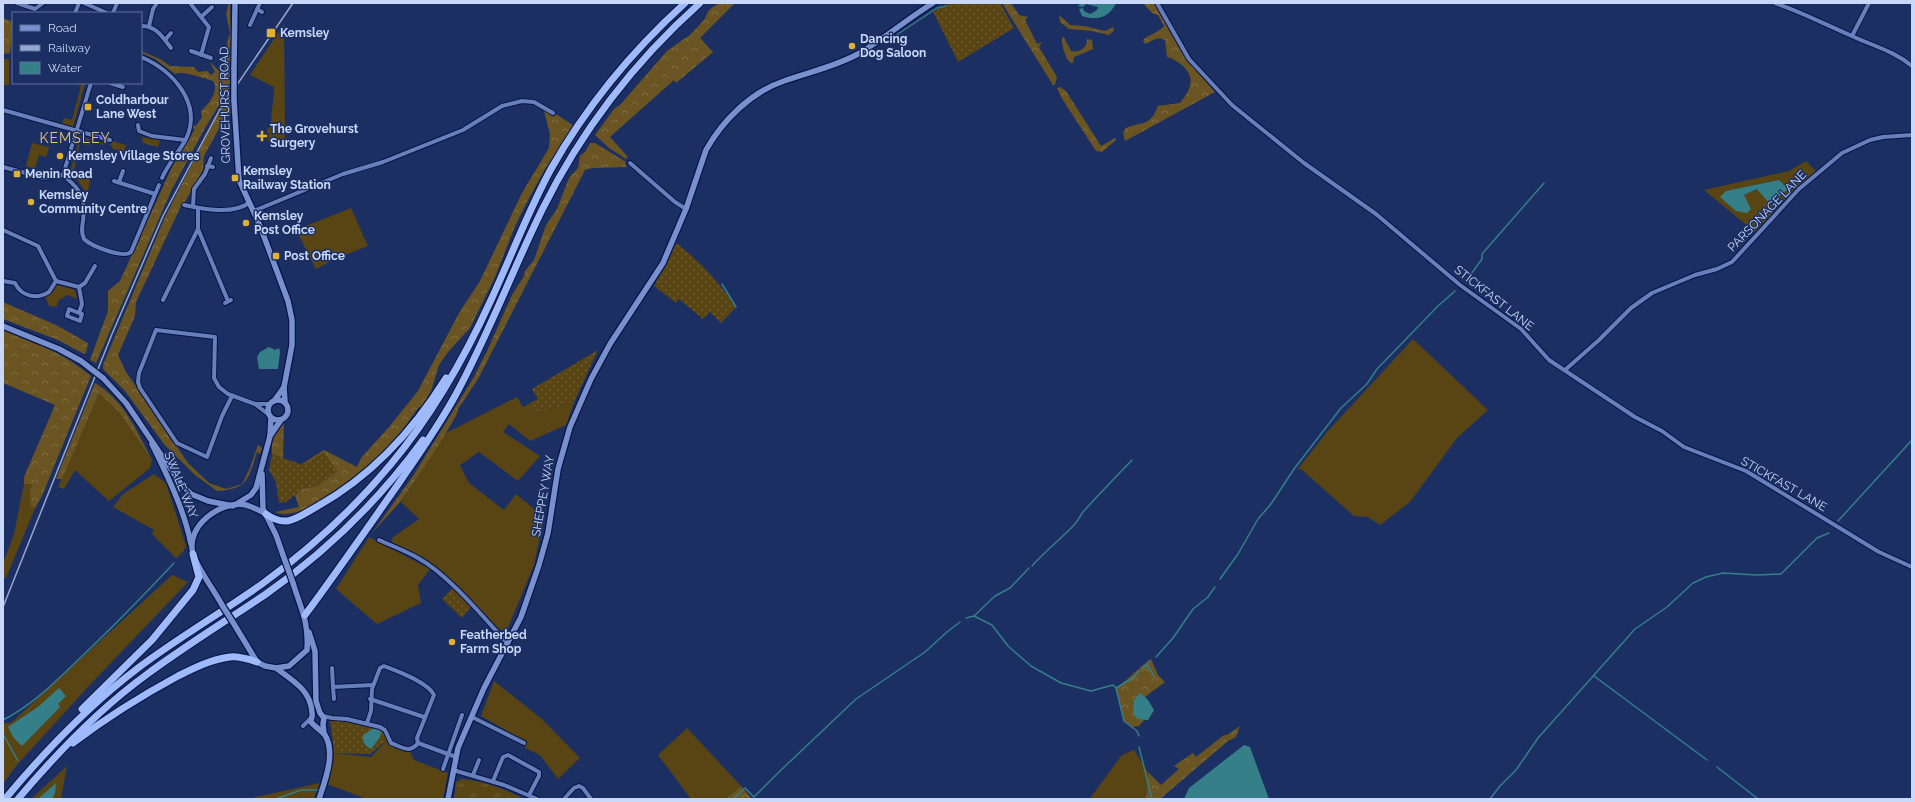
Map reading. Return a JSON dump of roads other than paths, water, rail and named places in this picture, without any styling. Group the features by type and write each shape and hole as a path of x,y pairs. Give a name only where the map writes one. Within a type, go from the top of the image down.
{"highway":[{"path":"5,799 40,757 90,708 135,670 261,585 328,531 375,483 407,444 441,395 464,355 491,301 533,204 568,142 590,109 626,63 685,3"},
{"path":"305,615 375,519 426,444 449,407 498,309 543,209 578,146 598,116 632,73 667,35 700,3"},
{"path":"266,514 274,520 281,522 294,520 335,497 355,483 384,458 401,440 436,394 454,366 464,355"},
{"path":"18,799 78,733 144,676 272,589 315,556 339,535 366,508 409,459 436,422 474,359"},
{"path":"40,757 48,745 120,670 152,640 193,590 199,577 193,554"},
{"path":"51,761 121,709 190,670 210,662 230,657 257,662"}],"street":[{"path":"18,3 34,9 43,3"},
{"path":"84,3 105,12"},
{"path":"148,26 156,3"},
{"path":"190,3 209,27 201,55"},
{"name":"GROVEHURST ROAD","path":"235,3 234,100 238,174 244,195 254,211 281,283 292,320 292,345 284,387 285,402"},
{"path":"250,25 260,3"},
{"name":"SHEPPEY WAY","path":"456,757 464,745 467,729 484,688 521,617 544,548 558,469 572,421 591,379 610,344 663,263 686,209 706,150 712,140 724,124 760,91 775,84 821,70 858,54 933,3"},
{"name":"STICKFAST LANE","path":"1157,3 1189,59 1232,105 1304,164 1376,214 1460,285 1504,315 1521,329 1549,360 1635,417 1662,431 1684,446 1746,471 1879,552 1912,567"},
{"path":"1775,3 1808,15 1852,36 1887,50 1912,66"},
{"path":"1852,36 1870,3"},
{"path":"201,17 212,7"},
{"path":"257,9 262,12"},
{"path":"142,26 153,28 171,48"},
{"path":"165,40 171,33"},
{"path":"191,51 211,58"},
{"path":"142,58 166,71 183,91 190,116 185,140 171,160 162,178"},
{"path":"63,175 91,84"},
{"path":"113,84 123,87"},
{"path":"254,211 343,174 383,162 463,130 502,106 522,102 534,102 553,114"},
{"path":"3,110 110,140"},
{"path":"138,125 138,130 150,135 185,140"},
{"name":"PARSONAGE LANE","path":"1565,370 1631,308 1652,293 1695,275 1717,269 1732,262 1799,189 1842,153 1870,140 1883,137 1912,135"},
{"path":"193,206 194,189 205,174 211,158"},
{"path":"630,163 675,202 686,209"},
{"path":"3,166 44,178 63,175"},
{"path":"207,166 213,167"},
{"path":"119,182 123,171"},
{"path":"63,175 78,190 84,200 82,233 84,239 101,248 124,255 129,254 159,185"},
{"path":"114,181 155,194"},
{"path":"184,205 198,208 237,209 249,203"},
{"path":"198,208 198,229 228,301"},
{"path":"164,298 198,229"},
{"path":"3,230 38,246 56,281 79,287 85,283 95,266"},
{"path":"3,281 15,283 21,291 37,297 49,292 56,281"},
{"path":"79,287 82,304 79,313"},
{"name":"SWALE WAY","path":"3,326 59,349 81,361 103,378 126,403 182,484 191,494 208,502 233,506 245,505 266,514"},
{"path":"232,396 222,416 207,457 177,443 144,395 138,382 156,330 215,337 215,381 223,391 232,396 255,404 270,416 280,420"},
{"name":"GROVEHURST ROAD","path":"272,402 284,387"},
{"path":"255,404 279,400 285,402 288,407 288,414 280,420 270,436"},
{"path":"193,554 193,540 204,519 218,510 233,506 251,495 256,488 270,436 272,402"},
{"name":"SWALE WAY","path":"143,427 162,464 180,509 193,554 257,662"},
{"path":"262,470 263,510 283,555 305,615 315,651 316,701 322,714 324,734 328,742 329,756 325,779 319,799"},
{"path":"379,540 419,558 436,570 508,644"},
{"path":"257,662 265,666 276,668 293,664 307,650 305,615"},
{"path":"335,718 319,726 304,726 312,716 322,714 335,718 367,723 385,730 391,743 410,749 414,748 418,743 417,738 424,717 434,695 432,691 418,680 384,666 380,668 374,685 370,699 372,703 371,711 367,723"},
{"path":"276,668 303,689 310,702 312,716 311,722 324,734"},
{"path":"332,668 334,699"},
{"path":"333,688 374,685"},
{"path":"370,699 424,717"},
{"path":"443,770 462,715"},
{"path":"472,717 497,726 524,743"},
{"path":"418,743 456,757 448,799"},
{"path":"493,781 503,757 508,755 539,772 539,776 529,795"},
{"path":"473,775 479,760"},
{"path":"453,770 493,781 537,799"},
{"path":"564,799 574,788 579,786 583,788 591,799"}],"water":[{"path":"1081,3 1116,3 1106,15 1093,18 1082,16 1079,9 1083,8 1084,11 1090,14 1097,10 1098,7 1086,4 1083,7 1078,6"},
{"path":"1779,180 1788,189 1770,204 1757,189 1744,195 1751,209 1747,213 1736,211 1720,197 1726,191"},
{"path":"269,347 275,350 279,348 278,369 259,369 257,357 260,352"},
{"path":"59,688 66,696 58,704 60,707 22,746 13,737 8,727 38,707"},
{"path":"1140,693 1148,700 1154,710 1148,720 1138,719 1133,714 1134,700"},
{"path":"374,728 381,731 380,737 371,749 364,744 363,735"},
{"path":"1244,745 1250,747 1269,799 1184,799 1189,788"},
{"path":"56,783 55,793 52,799 38,799"}],"waterway":[{"path":"895,36 937,8 946,6"},
{"path":"1466,281 1482,259 1482,254 1544,183"},
{"path":"722,284 736,307"},
{"path":"1220,579 1238,554 1258,519 1271,504 1294,469 1341,408 1367,384 1377,369 1438,306 1455,291"},
{"path":"1838,521 1912,440"},
{"path":"1032,566 1077,522 1083,512 1132,460"},
{"path":"1490,799 1500,786 1516,770 1538,738 1635,629 1667,607 1693,583 1706,577 1723,573 1757,575 1781,574 1817,538 1829,533"},
{"path":"3,720 34,700 53,684 115,624 174,563"},
{"path":"974,616 995,596 1010,588 1029,568"},
{"path":"1156,657 1173,638 1193,609 1208,597 1215,587"},
{"path":"966,618 974,616 992,625 1008,646 1031,666 1061,683 1091,691 1113,685 1116,688 1124,721 1137,731 1139,736"},
{"path":"733,799 745,788 754,797 856,699 925,652 960,622"},
{"path":"1142,668 1147,665 1149,661"},
{"path":"1147,665 1154,676"},
{"path":"1116,688 1133,678 1139,671"},
{"path":"1594,676 1707,760"},
{"path":"3,734 18,761"},
{"path":"1139,747 1152,799"},
{"path":"1717,767 1758,799"},
{"path":"276,799 301,790 317,790"}],"railway":[{"path":"3,607 112,334 163,216 219,111 293,3"}],"place":[{"name":"Kemsley","path":"271,33"},
{"name":"Dancing Dog Saloon","path":"852,46"},
{"name":"Coldharbour Lane West","path":"88,107"},
{"name":"The Grovehurst Surgery","path":"262,136"},
{"name":"Kemsley Village Stores","path":"60,156"},
{"name":"Menin Road","path":"17,174"},
{"name":"Kemsley Railway Station","path":"235,178"},
{"name":"Kemsley Community Centre","path":"31,202"},
{"name":"Kemsley Post Office","path":"246,223"},
{"name":"Post Office","path":"276,256"},
{"name":"Featherbed Farm Shop","path":"452,642"}],"district":[{"name":"KEMSLEY","path":"75,138"}]}
